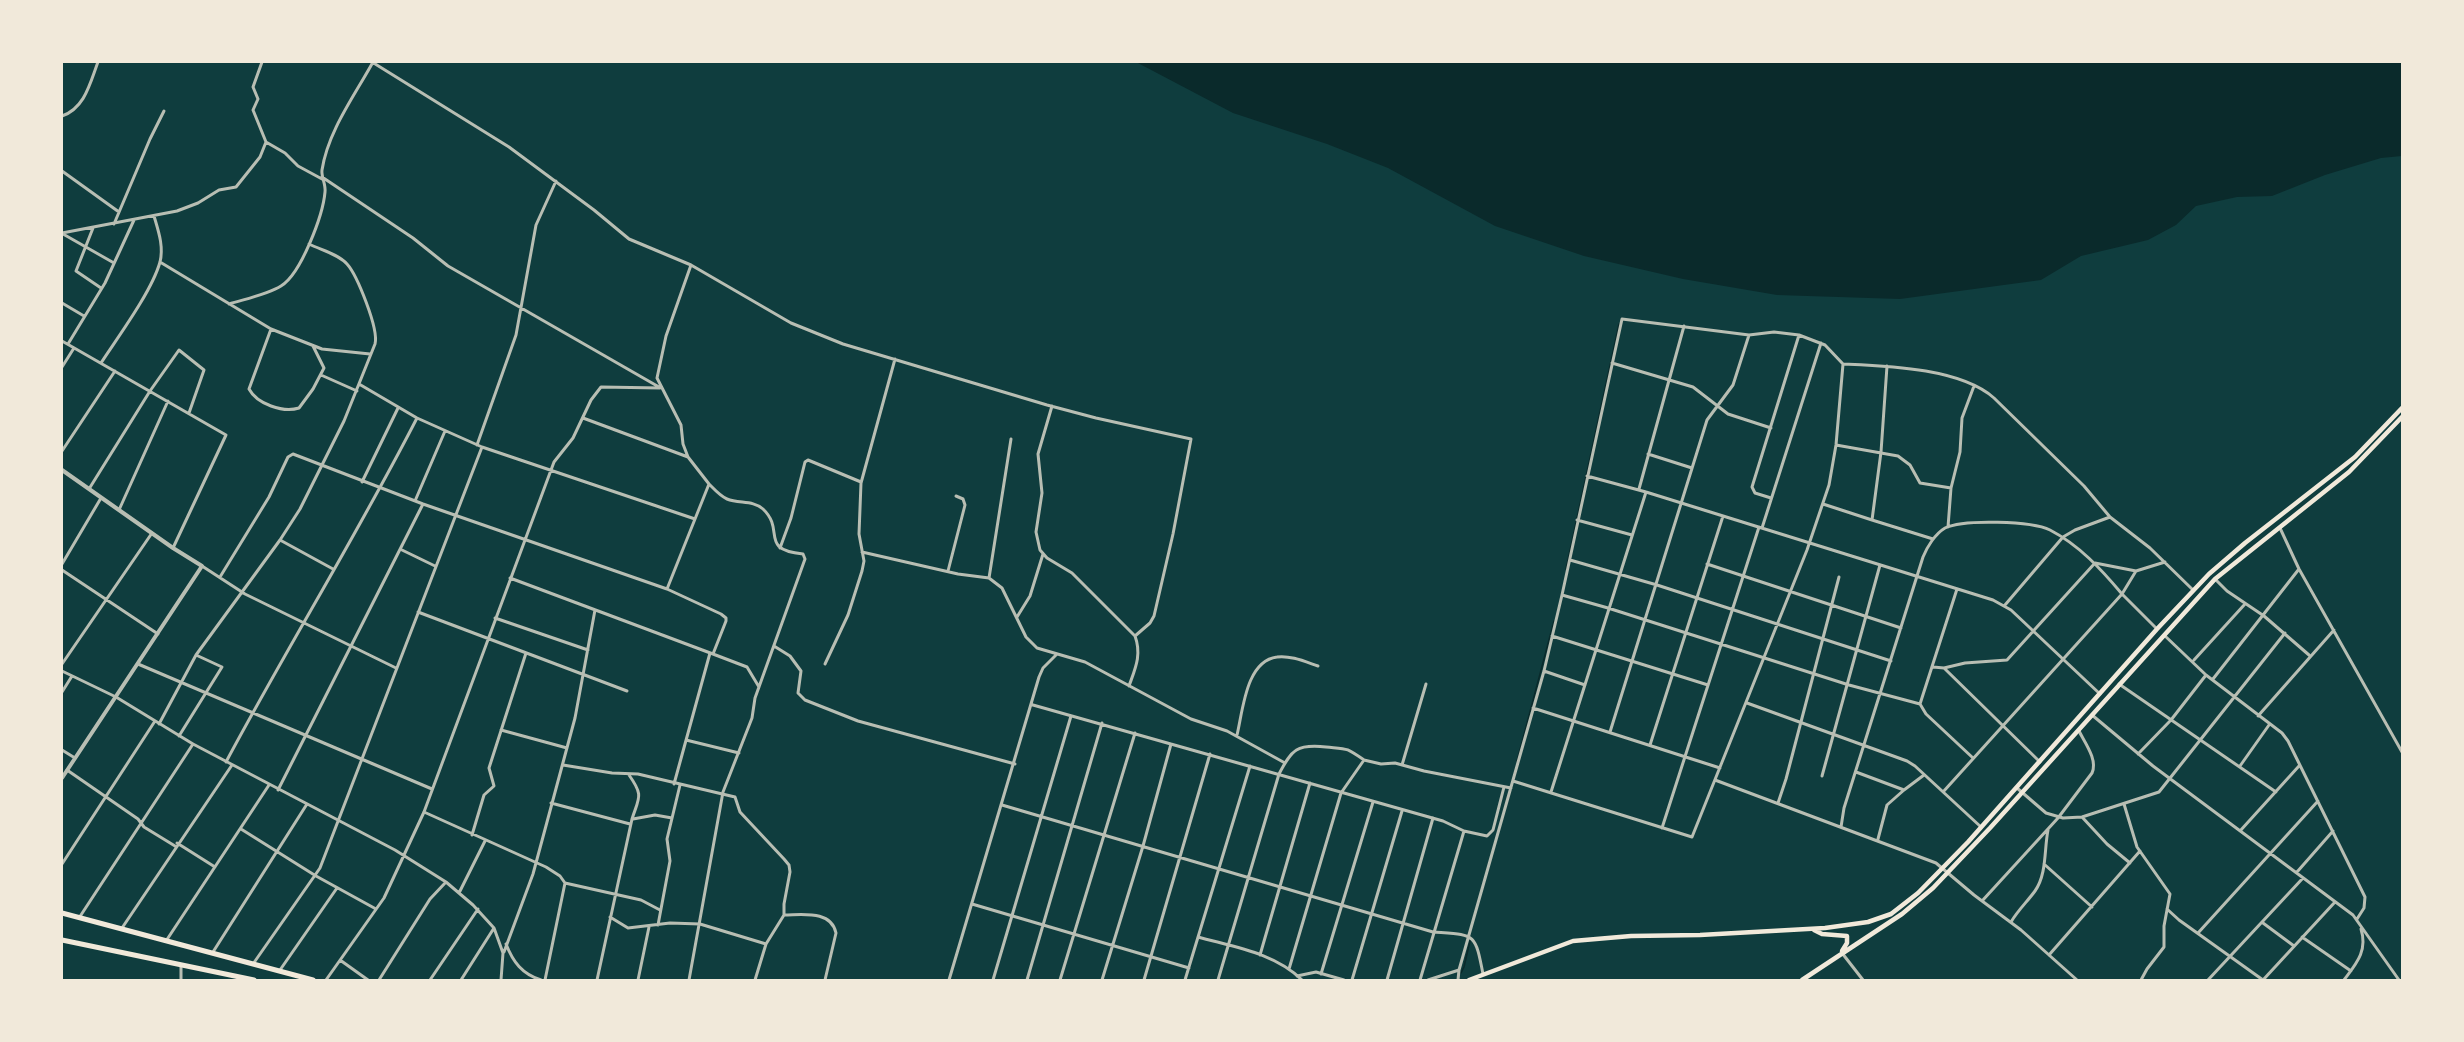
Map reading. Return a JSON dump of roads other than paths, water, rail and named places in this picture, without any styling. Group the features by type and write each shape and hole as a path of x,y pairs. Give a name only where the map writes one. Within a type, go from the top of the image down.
{"main road":[{"path":"1469,981 1573,941 1631,936 1811,929 1882,918 1908,901 1943,868 2193,590 2237,550 2355,457 2403,408"},
{"path":"1802,981 1912,906 1948,872 2215,579 2349,472 2403,417"},
{"path":"62,913 313,981"},
{"path":"1811,929 1822,934 1847,936 1848,943 1836,957"},
{"path":"62,940 181,965 225,977 254,981"}],"street":[{"path":"62,116 77,108 98,62"},
{"path":"262,62 253,87 258,99 253,110 266,142 285,153 298,166 323,178 404,232 448,266 660,388"},
{"path":"229,304 284,285 296,270 309,244 325,193 322,170 332,138 373,62 509,147 629,238 691,265 813,333 1052,406 1191,439 1173,534 1154,616 1150,623 1135,636"},
{"path":"114,224 164,111"},
{"path":"114,263 62,233 189,207 219,190 236,187 260,157 266,142"},
{"path":"62,171 119,212"},
{"path":"477,445 513,346 536,225 556,181"},
{"path":"101,363 142,299 160,262 161,244 154,216"},
{"path":"68,344 101,288 134,220"},
{"path":"93,228 76,271 101,288"},
{"path":"62,864 157,723 196,654 280,540 323,466 357,391 376,338 376,332 356,277 345,262 309,244"},
{"path":"160,262 271,329 313,346 370,354"},
{"path":"689,981 723,792 752,718 759,687 805,559 803,554 791,553 780,548 775,541 770,518 765,511 754,504 726,499 709,484 688,456 683,444 681,426 660,388 657,378 661,356 691,265"},
{"path":"62,303 84,316"},
{"path":"1458,981 1459,970 1544,671 1622,319 1749,334 1774,332 1799,335 1821,343 1843,364 1887,366 1939,375 1974,387 1994,398 2084,486 2110,517 2165,562 2193,590"},
{"path":"1639,490 1684,326"},
{"path":"271,329 249,386 253,395 276,407 294,410 302,406 321,375 323,365 313,346"},
{"path":"1610,732 1707,420 1733,385 1749,334"},
{"path":"1771,498 1755,493 1752,487 1799,335"},
{"path":"62,340 226,435 173,548"},
{"path":"1662,828 1821,343"},
{"path":"62,367 74,348"},
{"path":"89,489 150,391 173,357 181,350 204,370 189,413"},
{"path":"825,664 848,615 864,561 859,534 861,483 895,359"},
{"path":"1612,363 1693,387 1728,414 1771,429"},
{"path":"1513,781 1692,837 1791,592 1822,504 1832,471 1843,364"},
{"path":"1872,520 1881,452 1887,366"},
{"path":"62,451 115,371"},
{"path":"321,375 357,391"},
{"path":"359,384 417,418 477,445 695,519"},
{"path":"326,981 384,898 424,812 550,470 601,387 660,388"},
{"path":"1948,527 1951,488 1960,452 1962,418 1974,387"},
{"path":"119,510 168,401"},
{"path":"1017,617 1030,596 1043,554 1036,532 1042,501 1038,454 1052,406"},
{"path":"362,482 398,408"},
{"path":"226,762 302,622 381,488 417,418"},
{"path":"584,418 688,456"},
{"path":"415,501 445,431"},
{"path":"989,578 1011,439"},
{"path":"1836,444 1881,452 1903,459 1910,465 1917,481 1923,485 1951,488"},
{"path":"252,965 316,876 482,447"},
{"path":"220,578 289,455 296,454 362,482 667,589 726,618 712,653 674,784"},
{"path":"1648,454 1693,468"},
{"path":"780,548 791,518 805,462 808,460 861,483"},
{"path":"62,470 173,548 241,591 396,668"},
{"path":"1587,476 1682,503 2005,605 2100,694"},
{"path":"667,589 709,484"},
{"path":"1551,792 1646,492"},
{"path":"948,572 965,505 963,499 956,496"},
{"path":"62,564 100,498"},
{"path":"278,790 423,504"},
{"path":"1822,504 1933,539"},
{"path":"1650,745 1723,516"},
{"path":"2005,605 2063,537 2110,517"},
{"path":"1577,520 1632,535"},
{"path":"1840,827 1925,552 1933,539 1948,527 1986,523 2030,524 2047,529 2063,537 2095,563 2157,629"},
{"path":"2279,526 2299,569 2403,752"},
{"path":"62,664 152,533"},
{"path":"280,540 333,569"},
{"path":"402,549 436,567"},
{"path":"862,552 948,572 989,578 1002,588 1031,644 1044,652 1084,662 1191,719 1237,735 1285,763"},
{"path":"1043,554 1072,573 1135,636 1139,647 1138,662 1129,686"},
{"path":"1570,560 1697,597 1891,661"},
{"path":"2095,563 2136,571 2165,562"},
{"path":"1933,667 2002,662 2012,657 2095,563"},
{"path":"1707,564 1900,628"},
{"path":"62,778 202,566"},
{"path":"1822,776 1880,566"},
{"path":"2213,678 2299,569"},
{"path":"62,570 158,634"},
{"path":"1943,792 2122,594 2136,571"},
{"path":"1778,803 1802,722 1839,577"},
{"path":"510,578 747,667 759,687"},
{"path":"2215,579 2245,604 2264,615 2309,655"},
{"path":"1920,704 1957,588"},
{"path":"1562,595 1880,695 1891,695 1920,704 1926,714 1973,758"},
{"path":"2193,661 2245,604"},
{"path":"501,981 503,953 536,862 567,748 584,675 595,610"},
{"path":"418,612 627,691"},
{"path":"495,618 588,650"},
{"path":"2258,716 2309,655 2334,630"},
{"path":"2017,788 2046,813 2058,818 2082,817 2159,792 2285,633"},
{"path":"2163,634 2206,675 2213,678 2235,698 2282,733 2288,741 2365,897 2364,908 2358,921 2362,932 2363,950 2361,957 2344,981"},
{"path":"1552,636 1708,685"},
{"path":"774,646 790,656 801,670 798,693 805,700 858,721 1015,764"},
{"path":"472,835 484,795 494,786 489,768 526,653"},
{"path":"179,736 222,667 196,654"},
{"path":"949,981 1043,668 1056,656"},
{"path":"1237,735 1252,675 1259,664 1276,657 1318,666"},
{"path":"138,664 432,789"},
{"path":"1944,668 2040,762"},
{"path":"62,671 116,697 179,736 278,790 405,855 446,882 477,909 494,928 503,953"},
{"path":"1544,671 1585,685"},
{"path":"2138,754 2171,720 2206,675"},
{"path":"62,692 72,676"},
{"path":"1402,765 1426,684"},
{"path":"2118,684 2276,792"},
{"path":"1747,703 1907,761 1981,827"},
{"path":"1033,705 1433,818 1464,831 1487,836 1491,834 1503,787"},
{"path":"1533,708 1720,768"},
{"path":"2091,714 2170,779 2358,921 2399,981"},
{"path":"993,981 1071,716"},
{"path":"1027,981 1102,723"},
{"path":"2240,766 2269,725"},
{"path":"1982,901 2058,818 2094,769 2092,757 2078,729"},
{"path":"501,730 567,748"},
{"path":"1060,981 1135,733"},
{"path":"686,740 739,753"},
{"path":"79,918 193,744"},
{"path":"1102,981 1171,744"},
{"path":"1218,981 1279,774 1296,749 1308,744 1343,747 1364,760 1381,764 1390,762 1511,788"},
{"path":"62,750 75,758"},
{"path":"1144,981 1210,754"},
{"path":"1289,969 1341,793 1364,760"},
{"path":"121,930 176,845 232,765"},
{"path":"562,765 638,774 674,784 723,792 735,797 740,812 789,865 784,915 766,944 755,981"},
{"path":"1185,981 1250,766"},
{"path":"2240,831 2299,766"},
{"path":"67,770 141,823 215,867"},
{"path":"1856,772 1904,790"},
{"path":"597,981 632,819 640,799 635,784 628,774"},
{"path":"1878,840 1887,805 1924,774"},
{"path":"1715,780 1930,860 2011,922 2077,981"},
{"path":"1260,955 1310,783"},
{"path":"166,941 269,785"},
{"path":"658,925 669,868 666,839 680,785"},
{"path":"2198,933 2318,801"},
{"path":"1321,974 1373,802"},
{"path":"551,803 631,824"},
{"path":"212,954 307,804"},
{"path":"2124,804 2140,851 2170,894 2164,926 2164,947 2146,969 2141,981"},
{"path":"1002,805 1433,932 1469,936 1476,943 1483,974"},
{"path":"1352,981 1402,811"},
{"path":"424,812 536,862 554,872 565,883 641,900 660,910"},
{"path":"632,819 655,815 672,818"},
{"path":"2082,817 2107,844 2130,863"},
{"path":"1387,981 1433,818"},
{"path":"2011,922 2020,907 2035,891 2042,877 2049,828"},
{"path":"241,829 316,876 375,909"},
{"path":"1420,981 1464,831"},
{"path":"2296,873 2333,831"},
{"path":"459,893 485,841"},
{"path":"2049,955 2140,851"},
{"path":"2044,864 2092,907"},
{"path":"2208,981 2303,878"},
{"path":"379,981 430,899 446,882"},
{"path":"506,944 517,966 530,976 543,981 565,883"},
{"path":"279,972 337,888"},
{"path":"2167,909 2263,980 2335,902"},
{"path":"972,904 1189,968"},
{"path":"430,981 477,909"},
{"path":"784,915 824,917 834,926 836,933 825,981"},
{"path":"610,917 625,927 650,927 678,923 700,924 766,944"},
{"path":"2263,923 2294,946"},
{"path":"638,981 650,927"},
{"path":"460,981 494,928"},
{"path":"1198,936 1260,955 1289,969 1302,981"},
{"path":"2302,937 2351,971"},
{"path":"1842,953 1863,981"},
{"path":"340,960 368,981"},
{"path":"181,965 181,981"},
{"path":"1428,981 1459,970"},
{"path":"1297,976 1308,973 1321,974 1344,981"}],"water":[{"path":"1136,62 2402,62 2402,156 2381,158 2325,175 2272,196 2237,197 2196,206 2176,225 2148,240 2081,256 2041,280 1900,299 1777,295 1683,279 1584,256 1495,226 1388,168 1327,144 1233,113"}],"waterway":[{"path":"1566,569 1619,324"},
{"path":"1517,761 1554,621"},
{"path":"1461,973 1470,941"}]}
